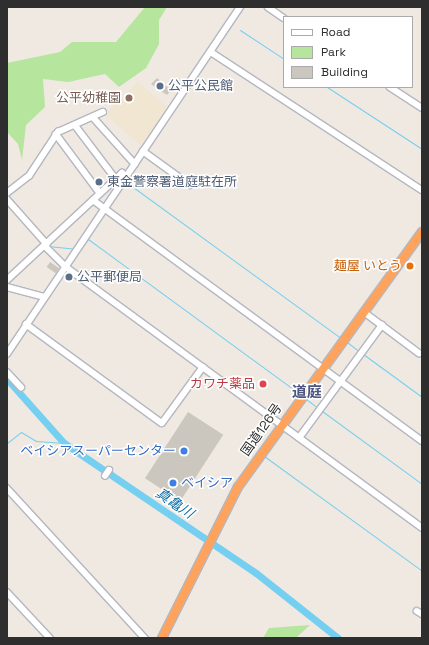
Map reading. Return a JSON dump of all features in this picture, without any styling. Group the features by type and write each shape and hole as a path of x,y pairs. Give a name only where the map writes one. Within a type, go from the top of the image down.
{"highway":[{"name":"国道126号","path":"162,638 208,541 238,487 280,424 323,368 422,232"}],"street":[{"path":"7,354 240,7"},
{"path":"268,7 283,17"},
{"path":"211,52 422,190"},
{"path":"392,88 422,108"},
{"path":"7,193 29,176 56,134 103,112"},
{"path":"93,117 135,164"},
{"path":"75,125 116,179"},
{"path":"56,134 100,193"},
{"path":"143,151 190,185"},
{"path":"7,280 122,173 126,176"},
{"path":"7,199 66,267 422,528"},
{"path":"93,200 422,441"},
{"path":"7,286 45,297"},
{"path":"364,312 419,352"},
{"path":"26,324 162,423 203,367"},
{"path":"299,438 382,325"},
{"path":"7,372 21,387"},
{"path":"105,476 109,470"},
{"path":"7,488 146,638"},
{"path":"7,592 50,638"}],"shaded area":[{"path":"138,82 167,107 141,146 105,114"}],"green space":[{"path":"145,7 167,7 159,20 159,44 146,68 119,87 105,74 68,82 43,79 45,107 26,125 22,160 18,144 7,132 7,63 60,52 72,42 116,42"},
{"path":"310,625 296,638 263,638 269,628"}],"building":[{"name":"公平公民館","path":"157,78 171,90 167,95 151,84"},
{"path":"50,262 59,268 56,273 47,267"},
{"name":"ベイシアスーパーセンター","path":"188,412 223,435 180,501 145,478"}],"waterway":[{"path":"240,30 283,58"},
{"path":"329,88 422,149"},
{"path":"126,182 341,338"},
{"path":"80,249 88,239 301,395"},
{"path":"48,246 75,249"},
{"path":"347,342 360,352"},
{"path":"363,354 422,397"},
{"name":"真亀川","path":"7,379 64,443 256,573 338,638"},
{"path":"306,399 318,408"},
{"path":"322,411 422,484"},
{"path":"7,443 21,432 36,441 64,443"},
{"path":"264,456 422,571"}],"place":[{"name":"公平公民館","path":"160,86"},
{"name":"公平幼稚園","path":"129,98"},
{"name":"東金警察署道庭駐在所","path":"99,182"},
{"name":"麺屋 いとう","path":"410,266"},
{"name":"公平郵便局","path":"69,277"},
{"name":"カワチ薬品","path":"263,384"},
{"name":"ベイシアスーパーセンター","path":"184,451"},
{"name":"ベイシア","path":"173,483"}],"district":[{"name":"道庭","path":"307,392"}]}
